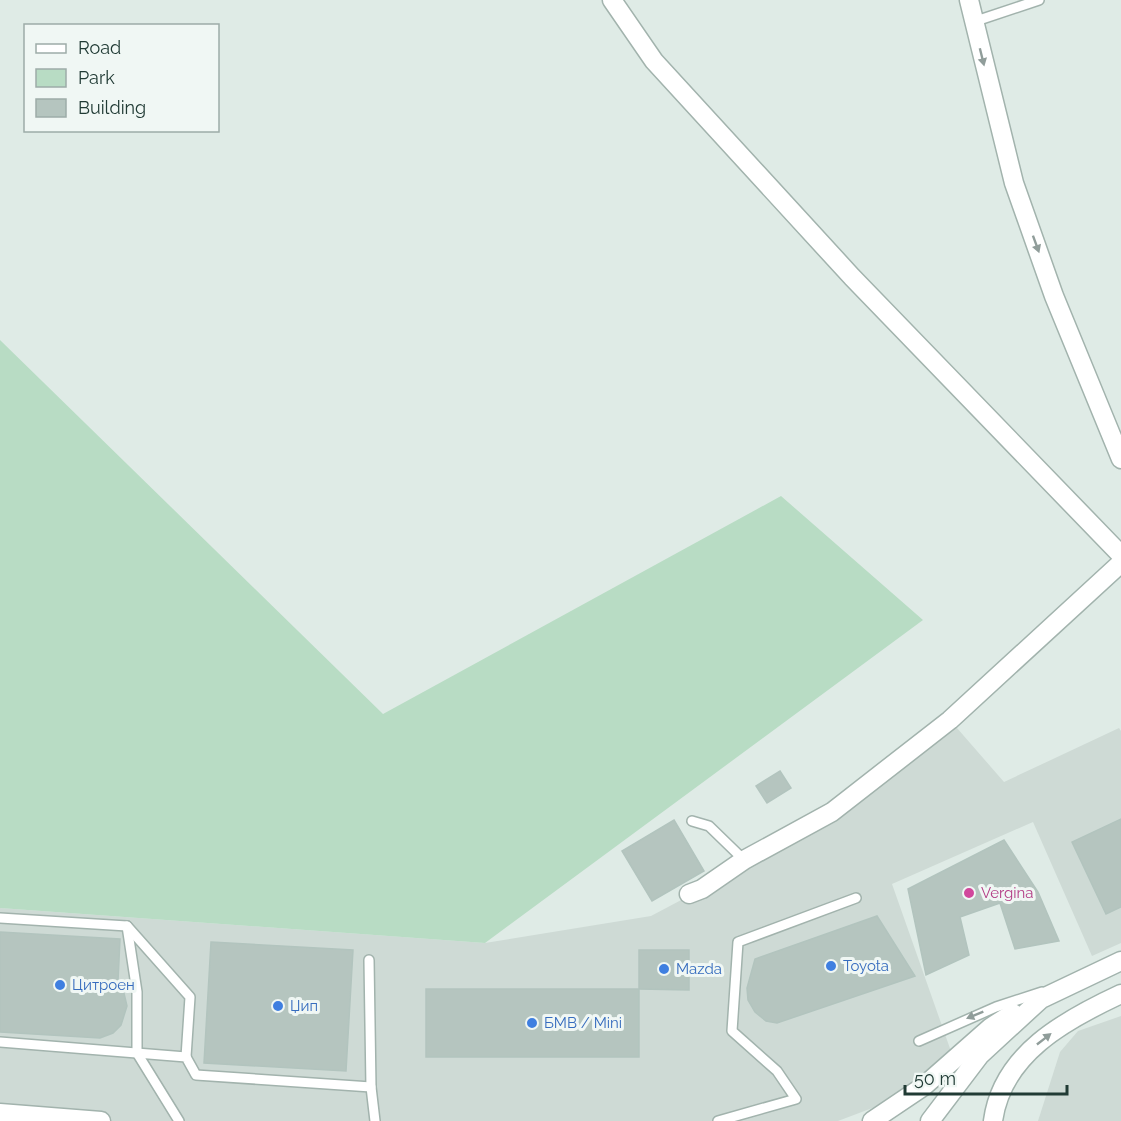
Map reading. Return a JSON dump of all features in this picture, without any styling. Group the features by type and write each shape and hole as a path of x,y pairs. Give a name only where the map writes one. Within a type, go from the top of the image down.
{"street":[{"path":"612,0 654,61 852,278 1121,555"},
{"path":"969,0 1014,183 1054,296 1121,459"},
{"path":"689,894 702,890 744,860 832,812 950,720 1121,563"},
{"path":"872,1121 924,1086 991,1027 1070,983 1121,961"},
{"path":"993,1121 1003,1082 1021,1058 1053,1031 1121,994"},
{"path":"930,1121 981,1055 1041,999"},
{"path":"0,1113 101,1121"}],"lane":[{"path":"973,22 1039,0"},
{"path":"692,821 709,825 744,860"},
{"path":"718,1121 796,1099 777,1071 732,1031 738,942 856,898"},
{"path":"0,918 128,927 190,997 186,1057 196,1075 370,1087"},
{"path":"128,927 137,992 137,1053 179,1121"},
{"path":"369,960 370,1087 375,1121"},
{"path":"919,1041 996,1007 1070,983"},
{"path":"0,1042 186,1057"}],"shaded area":[{"path":"950,720 1004,782 1119,728 1121,731 1121,943 1092,956 1033,822 892,884 953,1057 875,1107 838,1121 0,1121 0,908 485,943 651,916 702,889 832,812"},
{"path":"1121,1016 1121,1121 1038,1121 1060,1052 1078,1031"}],"green space":[{"path":"0,340 383,714 781,496 923,620 485,943 0,908"}],"building":[{"path":"780,771 791,788 767,803 756,786"},
{"path":"1121,819 1121,907 1106,914 1072,842"},
{"path":"674,820 704,871 652,901 622,851"},
{"path":"1004,840 1038,892 1059,941 1015,949 1000,903 960,917 969,955 926,975 908,889"},
{"name":"Toyota","path":"877,916 915,976 777,1023 766,1021 755,1012 748,1000 747,988 755,959"},
{"name":"Цитроен","path":"0,932 120,939 118,981 123,989 127,1006 121,1025 113,1033 100,1038 0,1032"},
{"name":"Џип","path":"211,942 353,950 346,1071 204,1063"},
{"name":"Mazda","path":"639,950 689,950 689,990 639,989"},
{"name":"БМВ / Mini","path":"426,989 639,989 639,1057 426,1057"}],"place":[{"name":"Vergina","path":"969,893"},
{"name":"Toyota","path":"831,966"},
{"name":"Mazda","path":"664,969"},
{"name":"Цитроен","path":"60,985"},
{"name":"Џип","path":"278,1006"},
{"name":"БМВ / Mini","path":"532,1023"}]}
